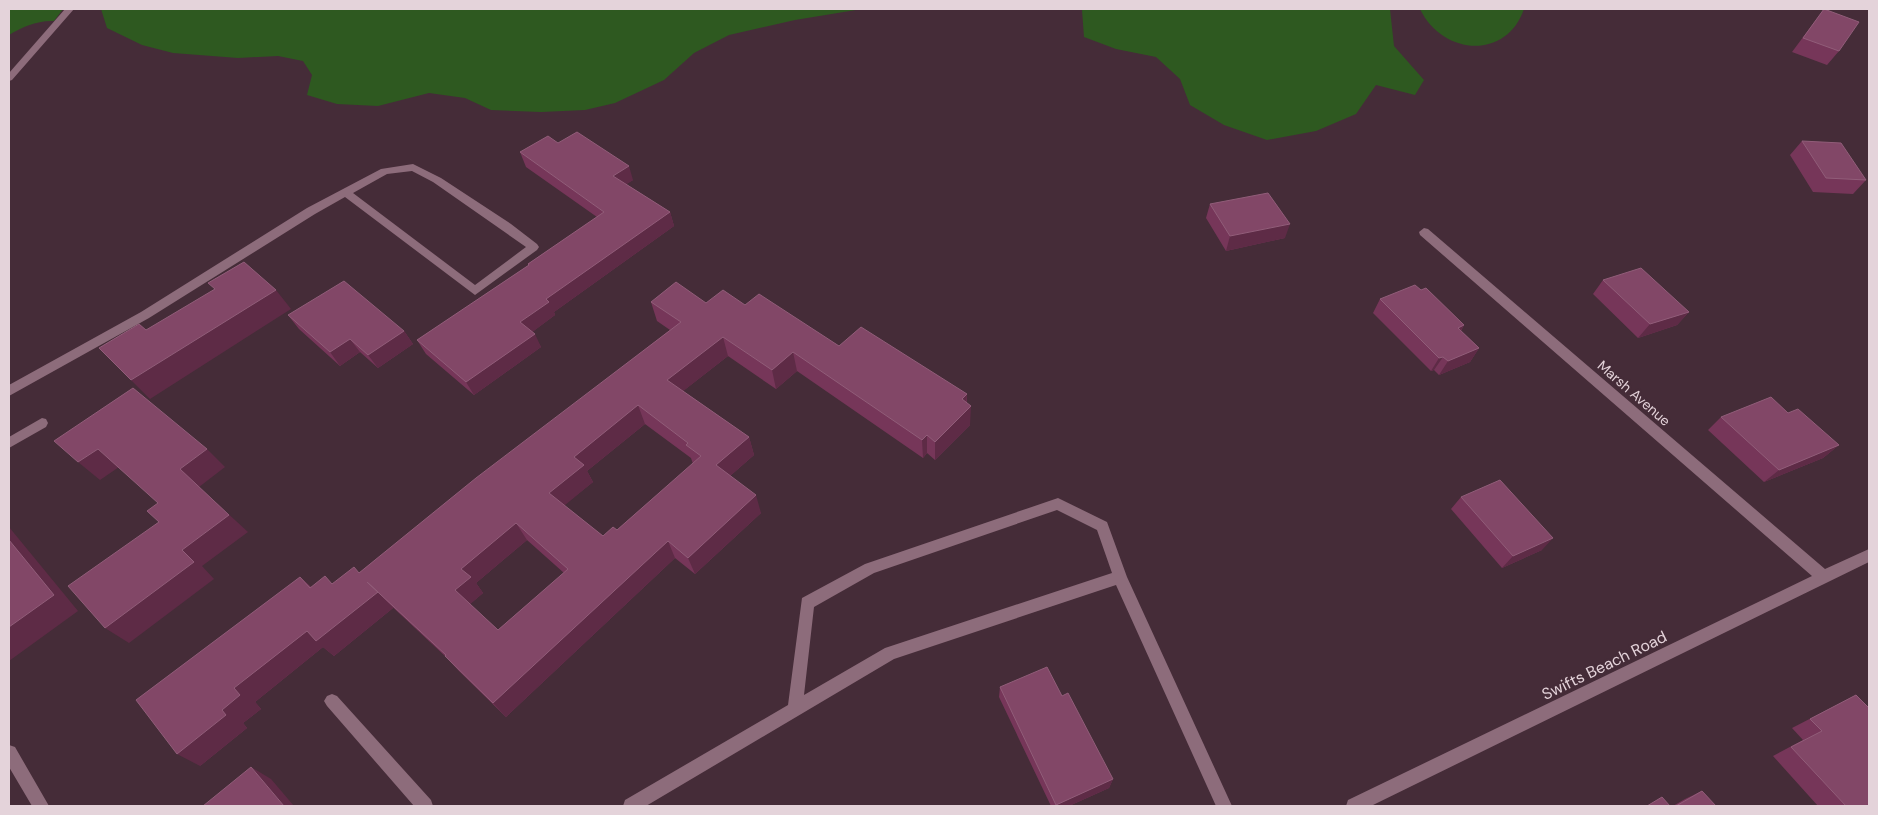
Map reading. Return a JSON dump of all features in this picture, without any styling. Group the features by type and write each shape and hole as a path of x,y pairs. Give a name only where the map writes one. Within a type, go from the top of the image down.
{"street":[{"path":"9,78 70,9"},
{"path":"9,391 145,315 311,211 386,171 413,168 444,185 507,227 532,247 475,291 346,193"},
{"name":"Marsh Avenue","path":"1424,232 1824,577"},
{"path":"9,443 42,423"},
{"path":"795,710 807,603 870,568 1058,504 1102,526 1120,577 1224,806"},
{"name":"Swifts Beach Road","path":"1354,806 1869,555"},
{"path":"631,806 890,654 1120,577"},
{"path":"332,701 425,806"},
{"path":"9,753 41,806"}],"green space":[{"path":"9,9 63,9 54,21 30,25 9,35"},
{"path":"101,9 862,9 795,20 729,35 694,53 664,80 615,103 585,110 541,112 491,110 465,98 429,93 378,106 337,104 307,95 312,75 303,61 278,56 238,58 173,53 142,45 107,28"},
{"path":"1079,9 1390,9 1394,46 1424,80 1415,95 1376,85 1356,114 1316,131 1267,140 1224,125 1190,105 1180,79 1156,57 1116,49 1084,37 1082,10"},
{"path":"1420,9 1524,9 1515,26 1503,37 1489,44 1474,46 1458,43 1443,36 1430,24"}],"building":[{"path":"1824,9 1859,22 1839,51 1803,38"},
{"path":"577,132 629,166 613,176 670,212 546,299 549,302 520,322 535,334 466,382 417,340 604,212 520,152 548,136 558,143"},
{"path":"1802,141 1841,143 1866,180 1826,178"},
{"path":"1268,193 1290,224 1230,236 1210,204"},
{"path":"244,262 276,290 131,380 99,348 139,324 146,330 215,289 208,283"},
{"path":"1641,268 1689,312 1650,324 1603,280"},
{"path":"344,281 404,331 368,355 350,339 330,352 288,315"},
{"path":"676,282 706,303 723,290 745,305 759,294 839,346 861,327 967,394 962,399 971,406 935,442 927,435 922,440 793,352 772,370 723,337 667,380 749,437 716,465 756,495 688,558 668,541 493,703 446,655 378,592 316,641 307,631 234,688 240,695 222,710 226,715 177,754 136,700 300,577 310,588 325,576 332,584 354,567 359,573 476,478 681,322 651,302","holes":["638,405 688,443 686,445 701,456 617,530 613,527 603,536 549,493 584,465 574,457","516,523 568,569 498,630 455,590 471,577 461,569"]},
{"path":"1415,285 1421,290 1426,288 1464,325 1458,328 1479,348 1448,361 1443,357 1439,358 1380,299"},
{"path":"133,388 207,449 180,469 229,515 182,550 194,562 105,628 68,586 159,522 147,511 158,503 98,449 78,462 54,441"},
{"path":"1771,397 1788,413 1798,409 1839,445 1779,470 1721,417"},
{"path":"1500,480 1553,538 1513,556 1461,497"},
{"path":"9,540 54,595 9,627"},
{"path":"1047,667 1062,696 1068,693 1113,779 1056,805 1000,687"},
{"path":"1856,695 1869,708 1869,806 1846,806 1791,747 1822,731 1810,719"},
{"path":"251,767 284,806 203,806"},
{"path":"1702,791 1716,806 1676,806"},
{"path":"1662,797 1670,806 1647,806"}]}
